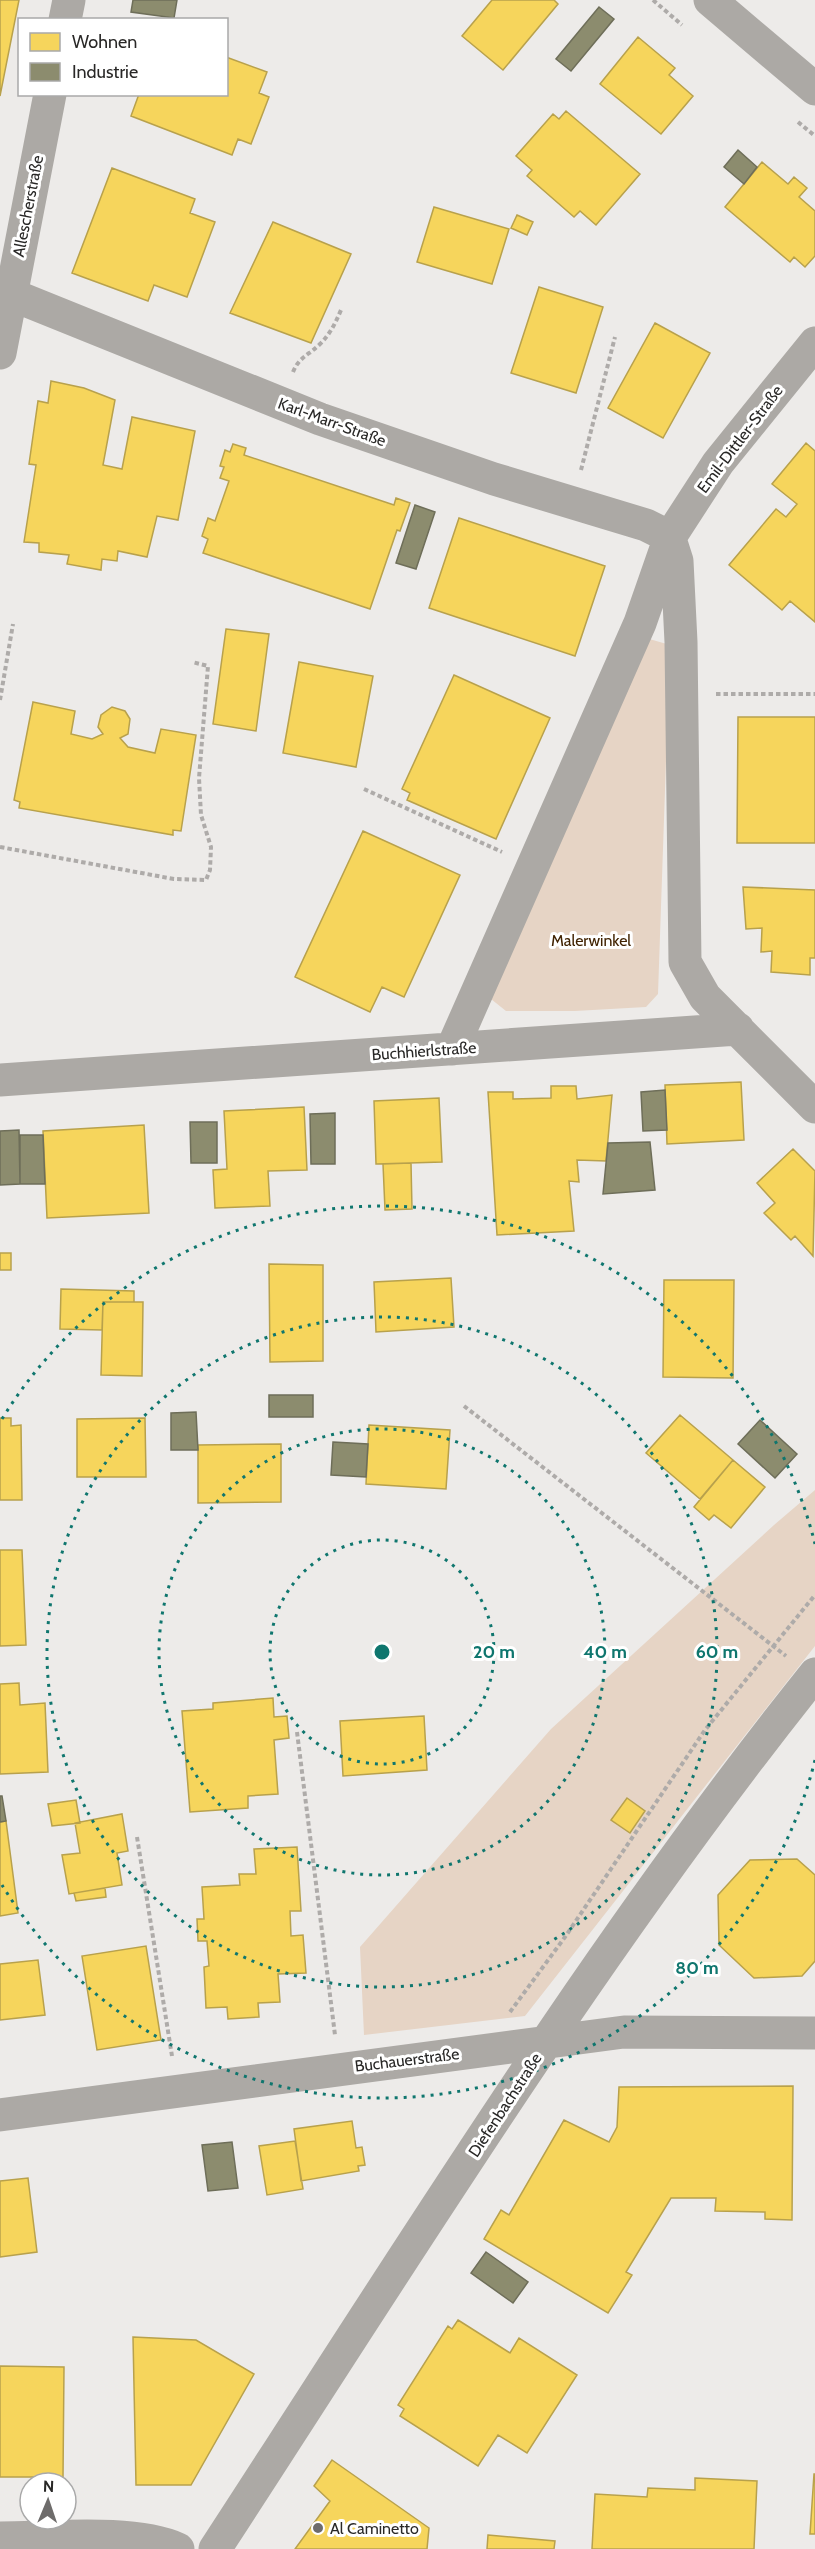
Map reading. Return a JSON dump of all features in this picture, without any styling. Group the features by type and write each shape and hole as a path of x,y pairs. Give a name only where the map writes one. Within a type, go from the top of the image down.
{"street":[{"path":"65,18 69,0"},
{"path":"710,0 815,89"},
{"name":"Allescherstraße","path":"0,353 5,292 50,96"},
{"name":"Karl-Marr-Straße","path":"5,292 281,403 494,479 646,525 670,537"},
{"name":"Emil-Dittler-Straße","path":"670,537 718,463 815,344"},
{"path":"670,537 677,561 682,694 686,962 705,997 815,1107"},
{"path":"452,1049 640,623 670,537"},
{"name":"Buchhierlstraße","path":"0,1080 738,1029"},
{"name":"Diefenbachstraße","path":"215,2549 545,2043 679,1852 814,1676"},
{"name":"Buchauerstraße","path":"0,2115 339,2068 624,2032 815,2032"},
{"path":"0,2538 120,2537 167,2544 178,2549"}],"path":[{"path":"281,403 298,360 318,346 332,331 341,310"},
{"path":"573,503 615,337"},
{"path":"0,700 14,624"},
{"path":"0,847 174,879 206,880 210,870 211,847 201,814 199,778 208,666 192,662"},
{"path":"682,694 815,694"},
{"path":"364,789 532,866"},
{"path":"464,1406 814,1676"},
{"path":"482,2051 565,1936 705,1730 815,1595"},
{"path":"297,1732 339,2068"},
{"path":"137,1837 177,2091"}],"green space":[{"name":"Malerwinkel","path":"646,638 670,645 658,994 646,1007 575,1011 506,1011 491,999"},
{"path":"815,1490 815,1646 525,2016 364,2035 360,1947 551,1729"}],"building: Wohnen":[{"path":"0,0 19,0 0,96"},
{"path":"492,0 554,0 558,4 503,70 462,36"},
{"path":"638,37 675,68 669,75 693,96 661,134 600,84"},
{"path":"228,58 267,72 259,93 269,97 251,144 238,139 232,155 131,116 138,96 228,96"},
{"path":"566,111 640,174 596,225 580,211 574,217 527,176 532,170 516,156 553,114 559,119"},
{"path":"762,162 788,184 794,177 807,188 799,197 815,211 815,256 805,267 794,257 790,262 725,207"},
{"path":"112,168 195,199 190,213 215,222 187,297 154,285 148,301 72,273"},
{"path":"434,207 509,229 492,284 417,262"},
{"path":"517,215 533,222 527,235 511,228"},
{"path":"273,222 351,254 311,343 230,313"},
{"path":"539,287 603,307 576,393 511,373"},
{"path":"655,323 710,353 663,438 608,408"},
{"path":"51,381 84,388 115,400 103,465 122,469 132,417 195,431 178,520 157,516 147,557 118,551 117,561 102,559 101,570 67,564 69,555 39,552 39,543 24,542 36,465 29,464 38,401 48,403"},
{"path":"806,443 815,451 815,622 790,601 782,610 729,565 776,509 786,517 797,504 772,484"},
{"path":"233,444 246,448 244,455 394,505 396,498 410,503 400,531 397,530 370,609 203,553 208,539 202,536 208,518 215,521 229,481 220,478 224,467 220,466 225,450 230,452"},
{"path":"459,518 605,566 575,656 429,608"},
{"path":"226,629 269,634 256,731 213,724"},
{"path":"299,662 373,676 356,767 283,753"},
{"path":"454,675 550,718 496,839 407,800 410,793 402,789"},
{"path":"33,702 75,711 71,734 92,739 103,734 98,727 101,715 112,707 125,711 130,719 128,734 120,738 128,747 155,753 161,729 196,735 181,831 173,830 173,835 19,808 20,802 14,800"},
{"path":"738,717 815,717 815,843 737,843"},
{"path":"363,831 460,875 404,997 382,987 370,1012 295,977"},
{"path":"743,887 815,890 815,958 810,958 810,975 771,972 772,951 761,952 762,928 746,929"},
{"path":"741,1082 744,1140 667,1144 665,1085"},
{"path":"551,1086 576,1086 577,1099 612,1095 606,1161 577,1160 579,1182 569,1181 574,1231 497,1235 488,1092 513,1092 513,1099 551,1098"},
{"path":"439,1098 442,1162 376,1164 374,1101"},
{"path":"304,1107 307,1170 268,1171 270,1206 215,1208 213,1170 227,1169 224,1111"},
{"path":"144,1125 149,1213 47,1218 43,1131"},
{"path":"793,1149 815,1171 813,1256 795,1236 791,1240 764,1213 775,1203 757,1183"},
{"path":"411,1163 412,1209 385,1210 383,1164"},
{"path":"0,1253 11,1253 11,1270 0,1270"},
{"path":"269,1264 323,1265 323,1361 270,1362"},
{"path":"451,1278 454,1327 376,1332 374,1282"},
{"path":"664,1280 734,1280 733,1378 663,1377"},
{"path":"61,1289 134,1291 134,1302 103,1302 102,1330 60,1329"},
{"path":"103,1302 143,1302 142,1376 101,1375"},
{"path":"680,1415 733,1460 700,1499 646,1453"},
{"path":"0,1418 11,1418 11,1426 21,1425 22,1500 0,1500"},
{"path":"145,1418 146,1477 77,1477 77,1419"},
{"path":"369,1425 450,1430 446,1489 366,1484"},
{"path":"281,1444 281,1502 198,1503 198,1445"},
{"path":"733,1460 765,1487 731,1528 714,1515 709,1520 694,1507"},
{"path":"0,1550 22,1550 26,1645 0,1646"},
{"path":"19,1683 20,1705 45,1703 48,1772 0,1774 0,1684"},
{"path":"273,1698 274,1717 287,1716 289,1738 274,1740 278,1794 248,1796 248,1808 190,1812 182,1711 213,1709 213,1703"},
{"path":"424,1716 427,1770 343,1776 340,1721"},
{"path":"627,1798 645,1811 630,1833 611,1820"},
{"path":"76,1800 80,1823 52,1826 48,1804"},
{"path":"122,1814 128,1851 117,1853 122,1885 69,1894 62,1855 80,1853 75,1823"},
{"path":"6,1821 18,1913 0,1916 0,1822"},
{"path":"297,1847 301,1911 290,1911 291,1936 303,1935 306,1973 278,1974 280,2002 258,2003 259,2017 228,2019 227,2007 206,2008 204,1967 209,1966 207,1941 198,1941 197,1919 204,1919 202,1887 240,1885 239,1874 256,1874 254,1849"},
{"path":"797,1859 815,1875 815,1961 802,1976 754,1978 719,1945 718,1895 750,1860"},
{"path":"105,1888 106,1897 76,1901 74,1893"},
{"path":"146,1946 161,2040 97,2050 82,1956"},
{"path":"38,1960 45,2015 0,2020 0,1964"},
{"path":"793,2086 792,2220 765,2219 765,2212 715,2211 716,2198 671,2198 626,2272 632,2275 608,2313 484,2239 501,2210 509,2215 564,2120 609,2142 617,2127 619,2087"},
{"path":"352,2121 356,2148 362,2147 365,2165 358,2166 359,2171 301,2181 294,2129"},
{"path":"295,2141 303,2189 267,2195 259,2146"},
{"path":"28,2178 37,2252 0,2257 0,2181"},
{"path":"458,2320 510,2353 519,2338 577,2375 527,2453 498,2435 478,2466 400,2416 404,2409 398,2405 448,2326 452,2329"},
{"path":"133,2337 196,2340 254,2374 191,2485 136,2485"},
{"path":"0,2366 64,2367 63,2471 18,2471 18,2477 0,2477"},
{"path":"332,2460 429,2528 427,2549 295,2549 330,2501 314,2486"},
{"path":"814,2474 815,2534 810,2534"},
{"path":"695,2478 757,2481 754,2549 592,2549 595,2494 647,2497 648,2488 695,2490"},
{"path":"488,2535 555,2541 554,2549 487,2549"}],"building: Industrie":[{"path":"133,0 177,0 174,18 131,12"},
{"path":"599,7 614,19 571,71 556,59"},
{"path":"738,150 757,167 744,184 724,167"},
{"path":"415,505 435,512 416,569 396,563"},
{"path":"665,1090 667,1130 643,1131 641,1092"},
{"path":"335,1113 335,1164 311,1164 310,1114"},
{"path":"190,1122 217,1122 217,1163 191,1163"},
{"path":"19,1130 20,1184 0,1185 0,1131"},
{"path":"20,1135 43,1135 45,1184 20,1184"},
{"path":"650,1142 655,1190 603,1194 608,1143"},
{"path":"269,1395 313,1395 313,1417 269,1417"},
{"path":"196,1412 198,1450 171,1450 171,1413"},
{"path":"760,1420 797,1454 775,1478 738,1444"},
{"path":"333,1442 368,1444 366,1477 331,1475"},
{"path":"0,1796 2,1796 6,1821 0,1822"},
{"path":"232,2142 238,2188 208,2191 202,2145"},
{"path":"486,2252 528,2282 513,2303 471,2273"}],"place":[{"name":"Al Caminetto","path":"318,2528"}]}
